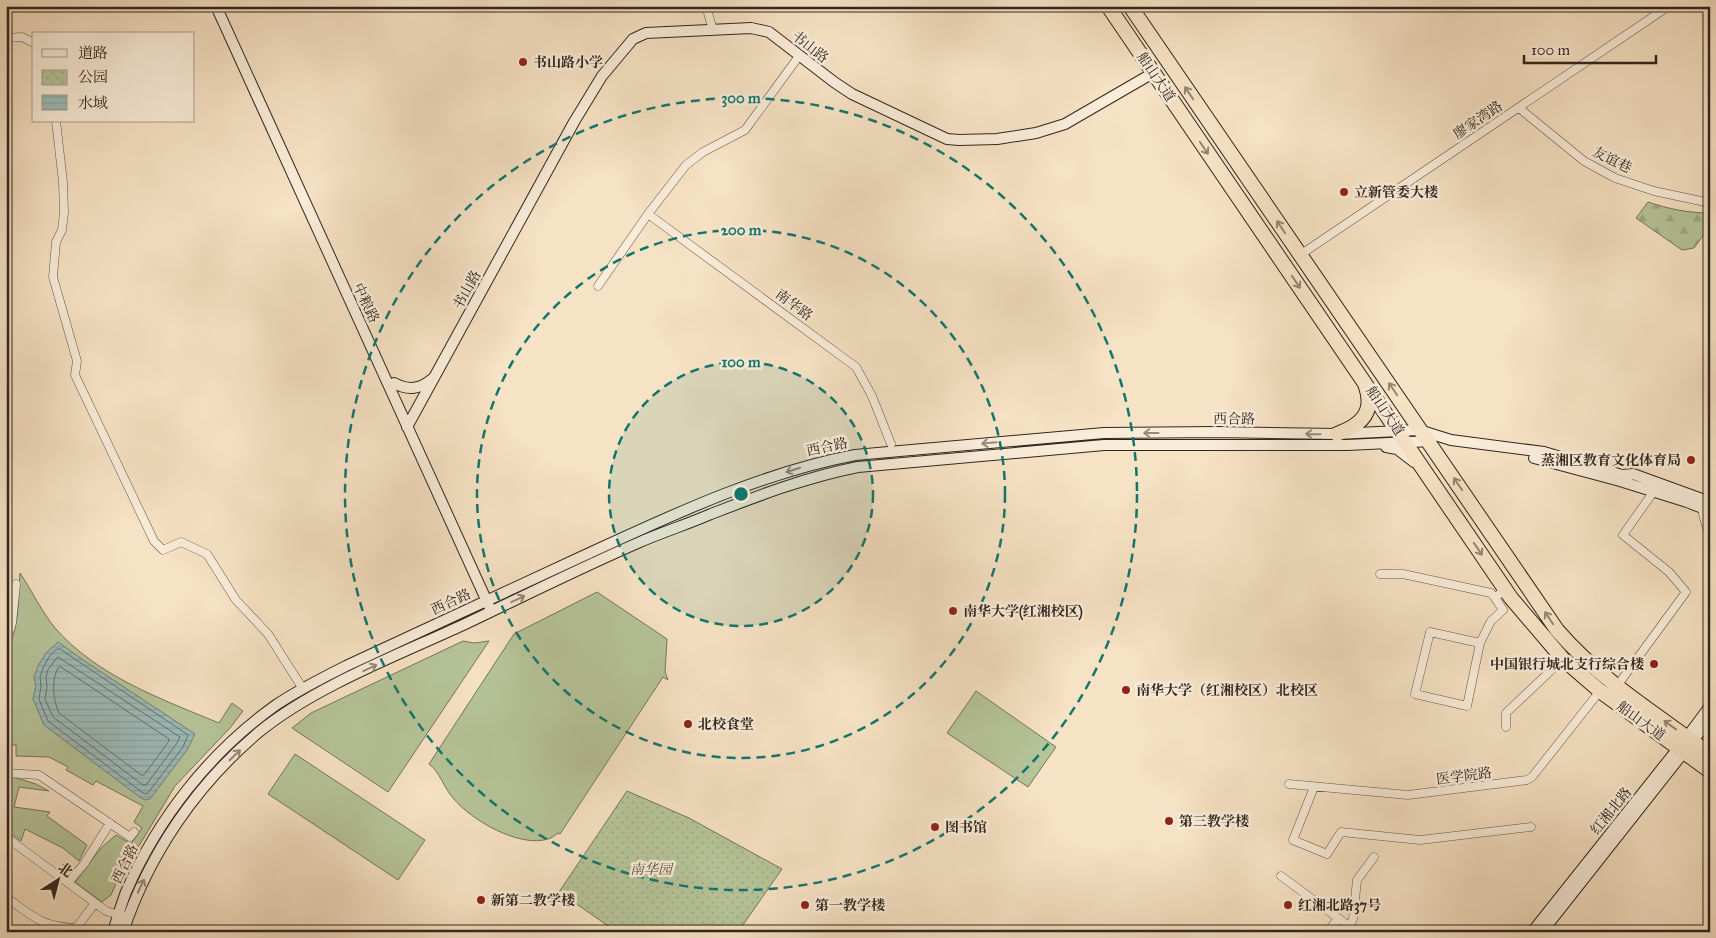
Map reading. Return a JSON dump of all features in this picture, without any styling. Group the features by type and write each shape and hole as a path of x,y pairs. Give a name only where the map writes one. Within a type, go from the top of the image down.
{"highway":[{"name":"船山大道","path":"1108,6 1432,480 1500,594 1563,659 1600,691 1686,745 1710,754"},
{"name":"船山大道","path":"1130,6 1557,630 1573,649 1686,745 1710,771"},
{"path":"1337,434 1350,429 1364,417 1369,402 1366,384"}],"main road":[{"name":"中粮路","path":"216,6 495,610"},
{"name":"中粮路","path":"222,6 394,384 409,423"},
{"name":"书山路","path":"409,423 574,122 602,76 638,35 646,33 760,29 769,32 852,94 948,139 959,140 997,139 1036,133 1065,124 1153,73"},
{"path":"394,384 413,388 425,384 435,377"},
{"name":"西合路","path":"123,932 125,894 156,834 177,802 203,770 226,747 253,723 303,689 346,666 681,512 762,480 823,461 855,455 1104,433 1337,434 1397,430 1542,459 1659,490 1706,505"},
{"name":"西合路","path":"113,932 165,841 186,810 211,779 260,732 300,704 348,678 640,542 768,492 833,472 858,467 1104,446 1347,445 1406,442 1422,435"},
{"path":"1347,445 1397,449 1409,457 1432,480"},
{"name":"红湘北路","path":"1542,932 1686,745 1710,706"},
{"name":"红湘北路","path":"1532,932 1686,745 1710,719"}],"street":[{"path":"706,6 713,30"},
{"name":"廖家湾路","path":"1300,255 1669,6"},
{"path":"6,38 22,37 32,42"},
{"path":"598,286 648,214 686,165 703,152 745,130 799,56"},
{"name":"友谊巷","path":"1519,108 1584,161 1615,178 1654,191 1710,202"},
{"path":"56,122 63,182 64,212 62,230 56,242 53,277 77,361 75,375 154,541 163,550 180,542 207,554 236,600 268,634 303,689"},
{"name":"南华路","path":"648,214 856,367 872,396 891,444"},
{"path":"1617,686 1686,592 1669,572 1623,534 1659,490"},
{"path":"1706,505 1710,535"},
{"path":"1380,574 1403,574 1500,594 1503,610 1491,621 1480,643 1467,706 1415,694 1430,632 1480,643"},
{"path":"6,643 12,623 16,584"},
{"path":"1506,727 1506,713 1563,659"},
{"name":"医学院路","path":"1289,784 1408,795 1528,780 1600,691"},
{"path":"6,772 39,775 130,837 134,832"},
{"path":"1314,787 1292,840 1327,854 1340,832 1420,840 1532,827"},
{"path":"68,883 84,864 110,823"},
{"path":"6,837 94,903 106,911 123,916"},
{"path":"1349,926 1353,919 1357,880 1374,857"},
{"path":"1281,876 1357,932"},
{"path":"6,897 33,917 58,928 76,928 94,903"},
{"path":"1328,932 1338,918"}],"green space":[{"path":"1648,202 1679,210 1710,213 1710,226 1694,248 1682,250 1636,218"},
{"path":"20,573 55,628 90,660 110,673 153,695 219,723 232,703 243,711 230,728 175,786 131,859 125,863 111,895 102,902 75,882 101,848 116,835 131,844 142,828 134,822 143,806 96,781 93,785 66,770 68,767 49,757 16,756 16,745 12,745 11,750 6,750 6,650 11,641 16,623"},
{"path":"597,592 667,639 665,672 668,680 663,677 560,834 558,833 548,839 536,841 510,836 471,815 450,794 436,771 429,764 514,634"},
{"path":"463,641 474,643 489,641 388,792 292,728 311,713"},
{"path":"976,691 1056,747 1028,787 947,733"},
{"path":"295,754 425,840 398,880 268,794"},
{"path":"6,775 36,784 49,791 19,787 14,807 50,812 47,816 87,845 79,861 63,848 25,829 21,841 6,830"},
{"name":"南华园","path":"627,791 689,818 782,869 738,932 617,932 559,892"}],"water":[{"path":"58,642 195,734 187,750 150,799 145,800 141,798 44,725 33,699 36,686 34,677 46,653"}],"place":[{"name":"书山路小学","path":"523,62"},
{"name":"立新管委大楼","path":"1344,192"},
{"name":"蒸湘区教育文化体育局","path":"1691,460"},
{"name":"南华大学(红湘校区)","path":"953,611"},
{"name":"中国银行城北支行综合楼","path":"1654,664"},
{"name":"南华大学（红湘校区）北校区","path":"1126,690"},
{"name":"北校食堂","path":"688,724"},
{"name":"第三教学楼","path":"1169,821"},
{"name":"图书馆","path":"935,827"},
{"name":"新第二教学楼","path":"481,900"},
{"name":"第一教学楼","path":"805,905"},
{"name":"红湘北路37号","path":"1288,905"}]}
